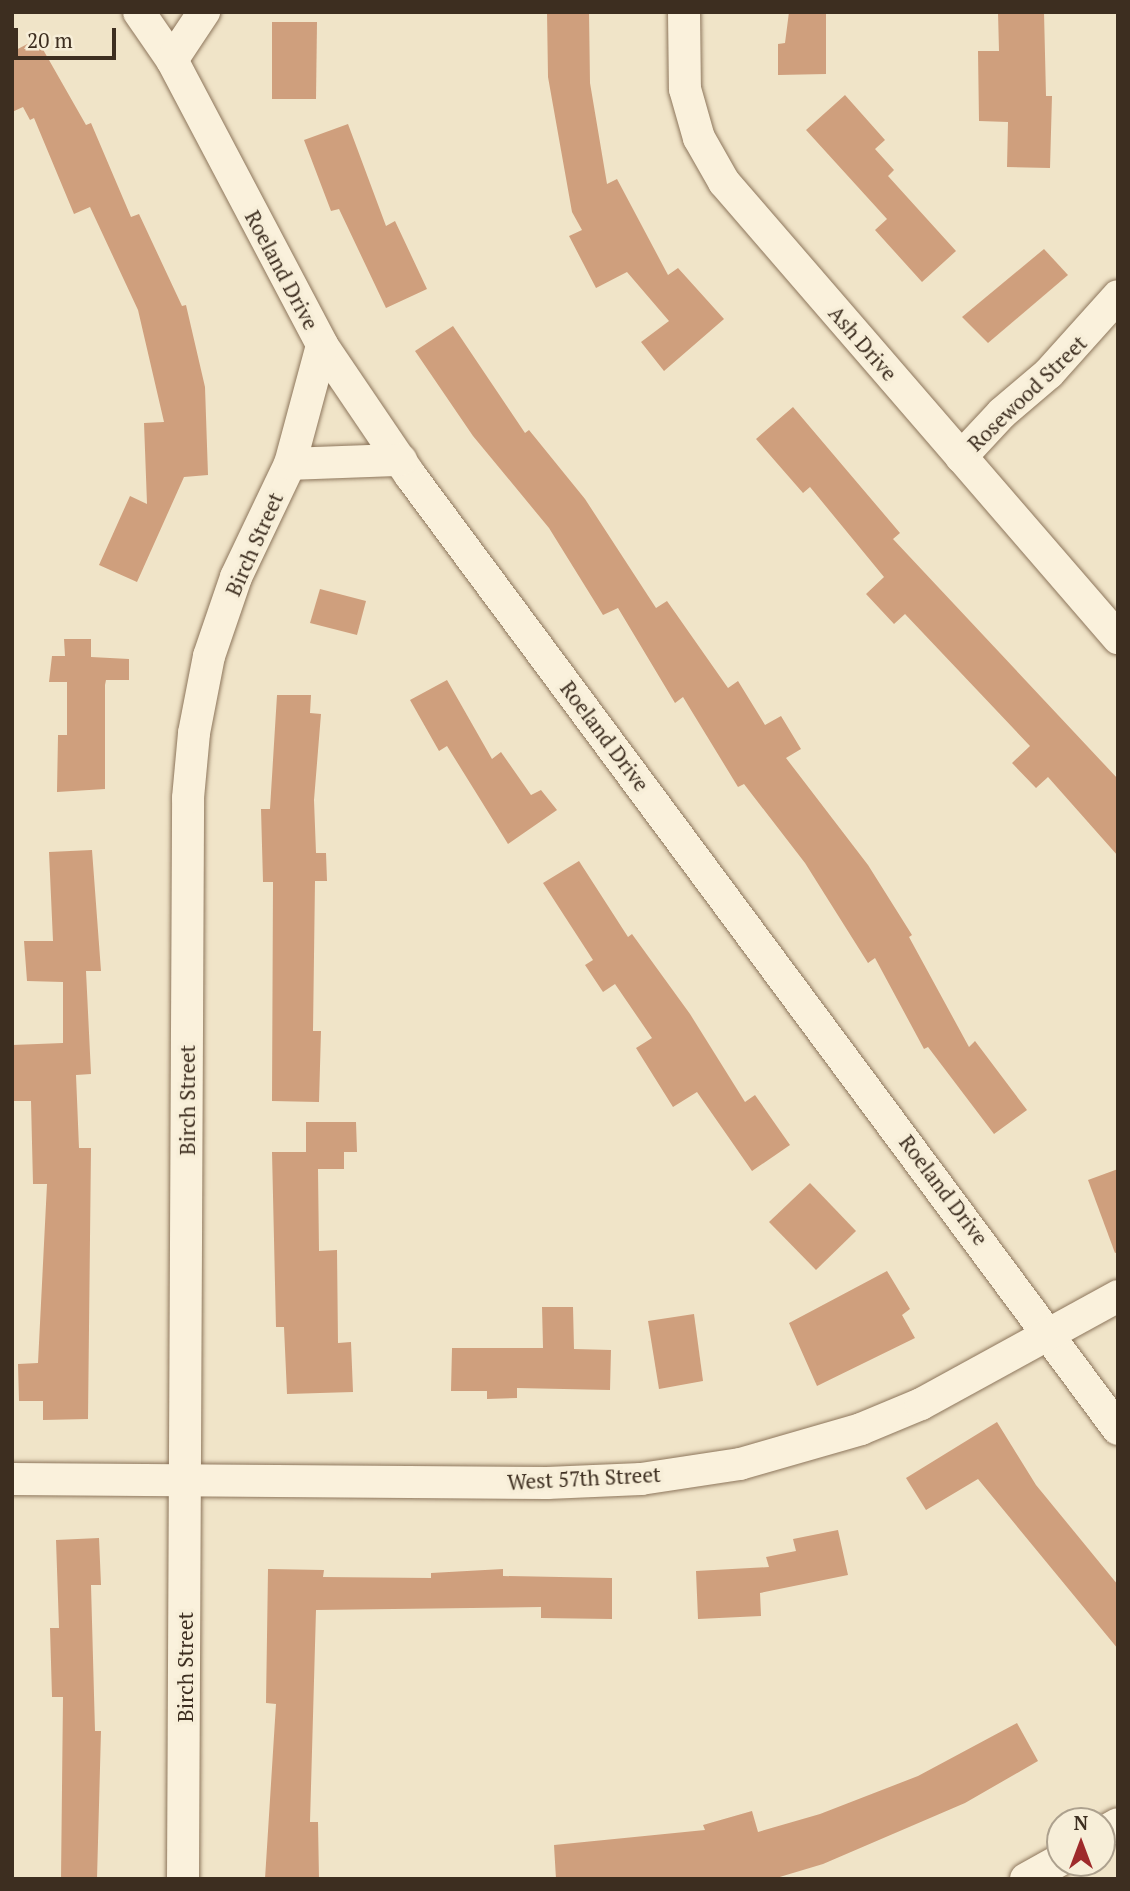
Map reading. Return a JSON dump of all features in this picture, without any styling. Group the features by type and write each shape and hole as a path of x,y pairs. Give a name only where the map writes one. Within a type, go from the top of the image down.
{"street":[{"name":"Roeland Drive","path":"139,12 172,60 322,345 401,460 1051,1333 1118,1429"},
{"path":"172,60 204,12"},
{"name":"Ash Drive","path":"684,12 685,89 699,138 724,182 1118,638"},
{"name":"Rosewood Street","path":"961,457 1002,413 1049,373 1118,296"},
{"name":"Birch Street","path":"183,1879 188,798 194,733 209,656 236,577 290,464 322,345"},
{"path":"290,464 401,460"},
{"name":"West 57th Street","path":"12,1479 547,1483 641,1479 740,1464 897,1414 1118,1297"},
{"path":"1026,1879 1046,1868"}],"building":[{"path":"547,12 589,12 590,83 607,184 617,179 668,275 678,268 724,319 664,371 641,342 669,321 627,272 596,288 569,236 582,230 572,212 548,77"},
{"path":"789,12 826,12 826,74 778,75 778,44 785,43"},
{"path":"998,12 1044,12 1046,96 1052,96 1050,168 1007,167 1008,122 979,121 978,51 999,51"},
{"path":"272,22 317,22 316,99 272,99"},
{"path":"37,39 86,125 91,123 131,217 139,214 182,306 186,305 205,387 208,475 184,477 137,582 99,565 130,496 147,504 144,423 164,422 138,310 90,207 74,214 34,118 30,120 23,107 12,112 12,52"},
{"path":"845,95 885,140 875,149 894,170 888,176 956,251 922,282 875,230 887,219 806,130"},
{"path":"348,124 386,226 395,221 427,289 386,308 339,209 331,211 304,140"},
{"path":"1044,249 1068,275 988,343 962,317"},
{"path":"453,326 525,433 529,430 585,499 656,608 667,601 728,688 738,681 765,725 781,716 801,749 786,758 868,865 912,935 909,937 969,1047 975,1041 1027,1110 994,1134 928,1047 924,1049 875,958 868,963 805,863 744,784 738,787 683,697 675,703 618,608 603,615 549,528 473,436 415,351"},
{"path":"793,407 900,533 893,539 1118,779 1118,856 1048,777 1036,788 1012,763 1030,746 905,614 894,624 866,594 884,577 810,487 803,493 756,439"},
{"path":"320,589 366,601 357,635 310,623"},
{"path":"64,639 91,639 91,657 129,659 129,680 106,680 105,685 105,789 57,792 58,735 67,735 67,682 49,682 52,656 65,656"},
{"path":"447,680 492,759 501,752 531,795 541,790 557,810 508,844 447,746 439,751 410,700"},
{"path":"277,695 311,695 310,713 321,714 314,800 316,853 326,853 327,881 315,881 313,1031 321,1031 319,1102 272,1101 273,882 263,882 261,809 270,809"},
{"path":"92,850 101,971 86,971 91,1074 76,1075 79,1148 91,1148 88,1419 43,1420 43,1401 19,1401 18,1364 38,1363 47,1184 33,1184 31,1101 12,1101 12,1045 63,1043 63,982 27,981 24,941 53,941 49,852"},
{"path":"579,861 628,937 632,934 690,1014 745,1102 755,1095 790,1145 752,1171 697,1092 673,1107 636,1048 652,1038 615,984 603,992 585,965 593,960 543,883"},
{"path":"306,1122 356,1122 357,1152 344,1152 344,1169 318,1169 319,1251 337,1250 338,1343 351,1342 353,1392 287,1394 284,1327 276,1327 272,1152 306,1152"},
{"path":"1118,1169 1118,1252 1115,1253 1088,1180"},
{"path":"810,1183 856,1231 816,1270 769,1222"},
{"path":"887,1271 910,1309 902,1315 915,1338 817,1386 789,1323"},
{"path":"542,1307 573,1307 574,1349 611,1350 610,1390 517,1388 517,1398 487,1399 487,1391 451,1391 452,1348 543,1348"},
{"path":"694,1314 703,1381 659,1389 648,1321"},
{"path":"997,1422 1036,1485 1118,1585 1118,1649 978,1479 926,1510 906,1478"},
{"path":"838,1530 848,1575 760,1593 761,1616 698,1619 696,1571 769,1567 766,1557 796,1551 793,1539"},
{"path":"99,1538 101,1585 91,1585 95,1731 101,1731 97,1879 61,1879 63,1697 52,1697 50,1628 59,1628 56,1540"},
{"path":"268,1569 324,1570 323,1577 431,1578 431,1573 503,1569 503,1576 612,1578 612,1619 541,1618 541,1607 316,1610 310,1822 318,1822 319,1879 265,1879 276,1704 266,1703"},
{"path":"1017,1723 1038,1761 965,1803 823,1864 773,1879 556,1879 554,1845 705,1830 703,1825 752,1811 758,1832 820,1814 918,1776"}]}
